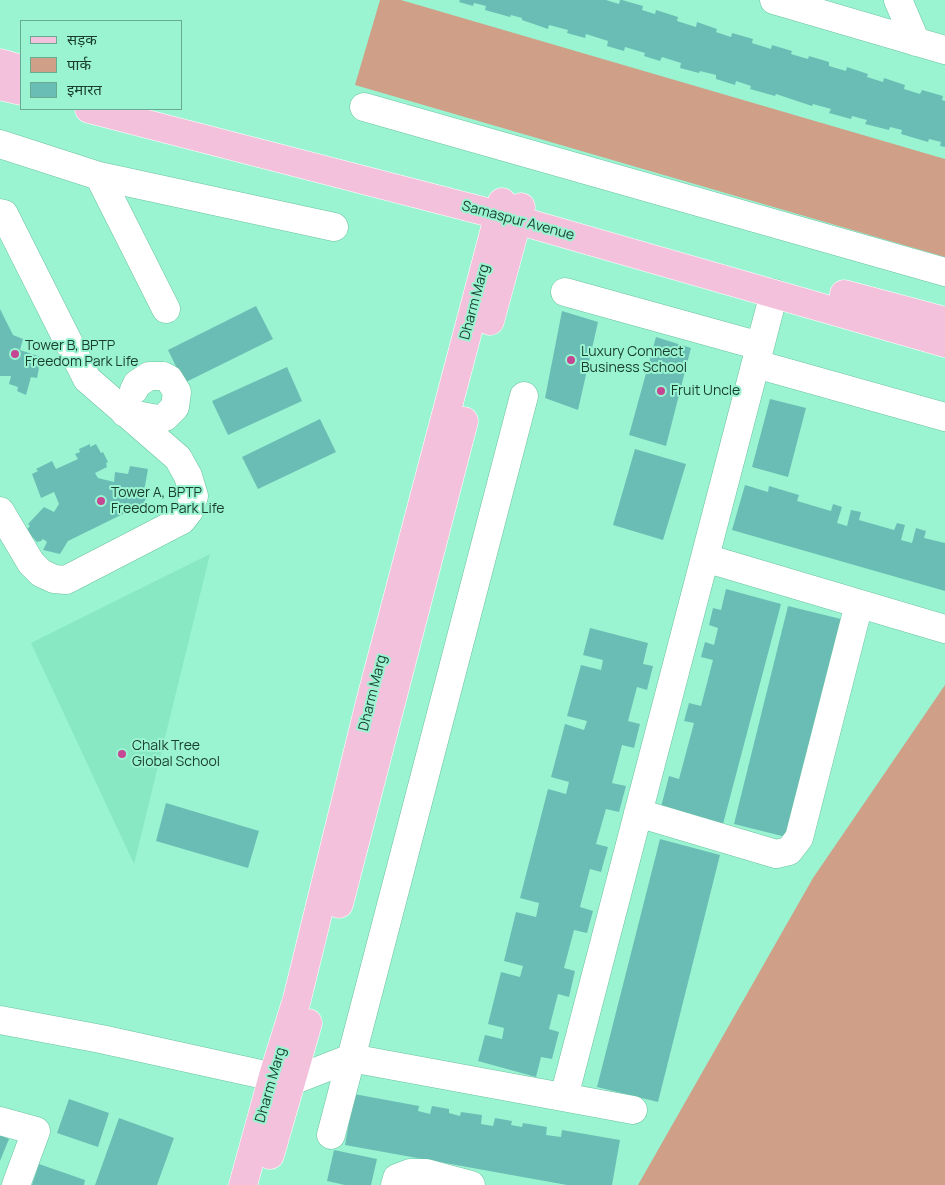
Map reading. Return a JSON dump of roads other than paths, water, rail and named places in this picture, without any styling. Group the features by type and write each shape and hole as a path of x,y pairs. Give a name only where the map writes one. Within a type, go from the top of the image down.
{"main road":[{"path":"0,63 20,69"},
{"path":"0,86 20,91"},
{"name":"Samaspur Avenue","path":"93,110 510,211 945,321"},
{"name":"Samaspur Avenue","path":"167,110 510,211 774,293 945,343"},
{"name":"Dharm Marg","path":"243,1185 282,1079 373,777 490,321 510,211"},
{"name":"Dharm Marg","path":"261,1185 282,1079"}],"street":[{"path":"774,0 934,43"},
{"path":"898,0 934,43"},
{"path":"364,107 945,272"},
{"path":"0,144 99,176 334,227"},
{"path":"99,176 166,309"},
{"path":"0,213 4,214 87,378 130,402 178,458 184,467 194,496 189,511 182,520 66,580 54,579 30,563 0,511"},
{"path":"565,292 945,417"},
{"path":"564,1097 774,293"},
{"path":"331,1135 524,396"},
{"path":"705,558 945,629"},
{"path":"638,813 776,854 789,851 799,838 859,604"},
{"path":"0,1020 101,1039 282,1079 351,1058 633,1110"},
{"path":"0,1121 36,1131 16,1185"},
{"path":"395,1185 397,1178 410,1173 426,1173 471,1185"}],"place":[{"name":"Tower B, BPTP Freedom Park Life","path":"15,354"},
{"name":"Luxury Connect Business School","path":"571,360"},
{"name":"Fruit Uncle","path":"661,391"},
{"name":"Tower A, BPTP Freedom Park Life","path":"101,501"},
{"name":"Chalk Tree Global School","path":"122,754"}]}
